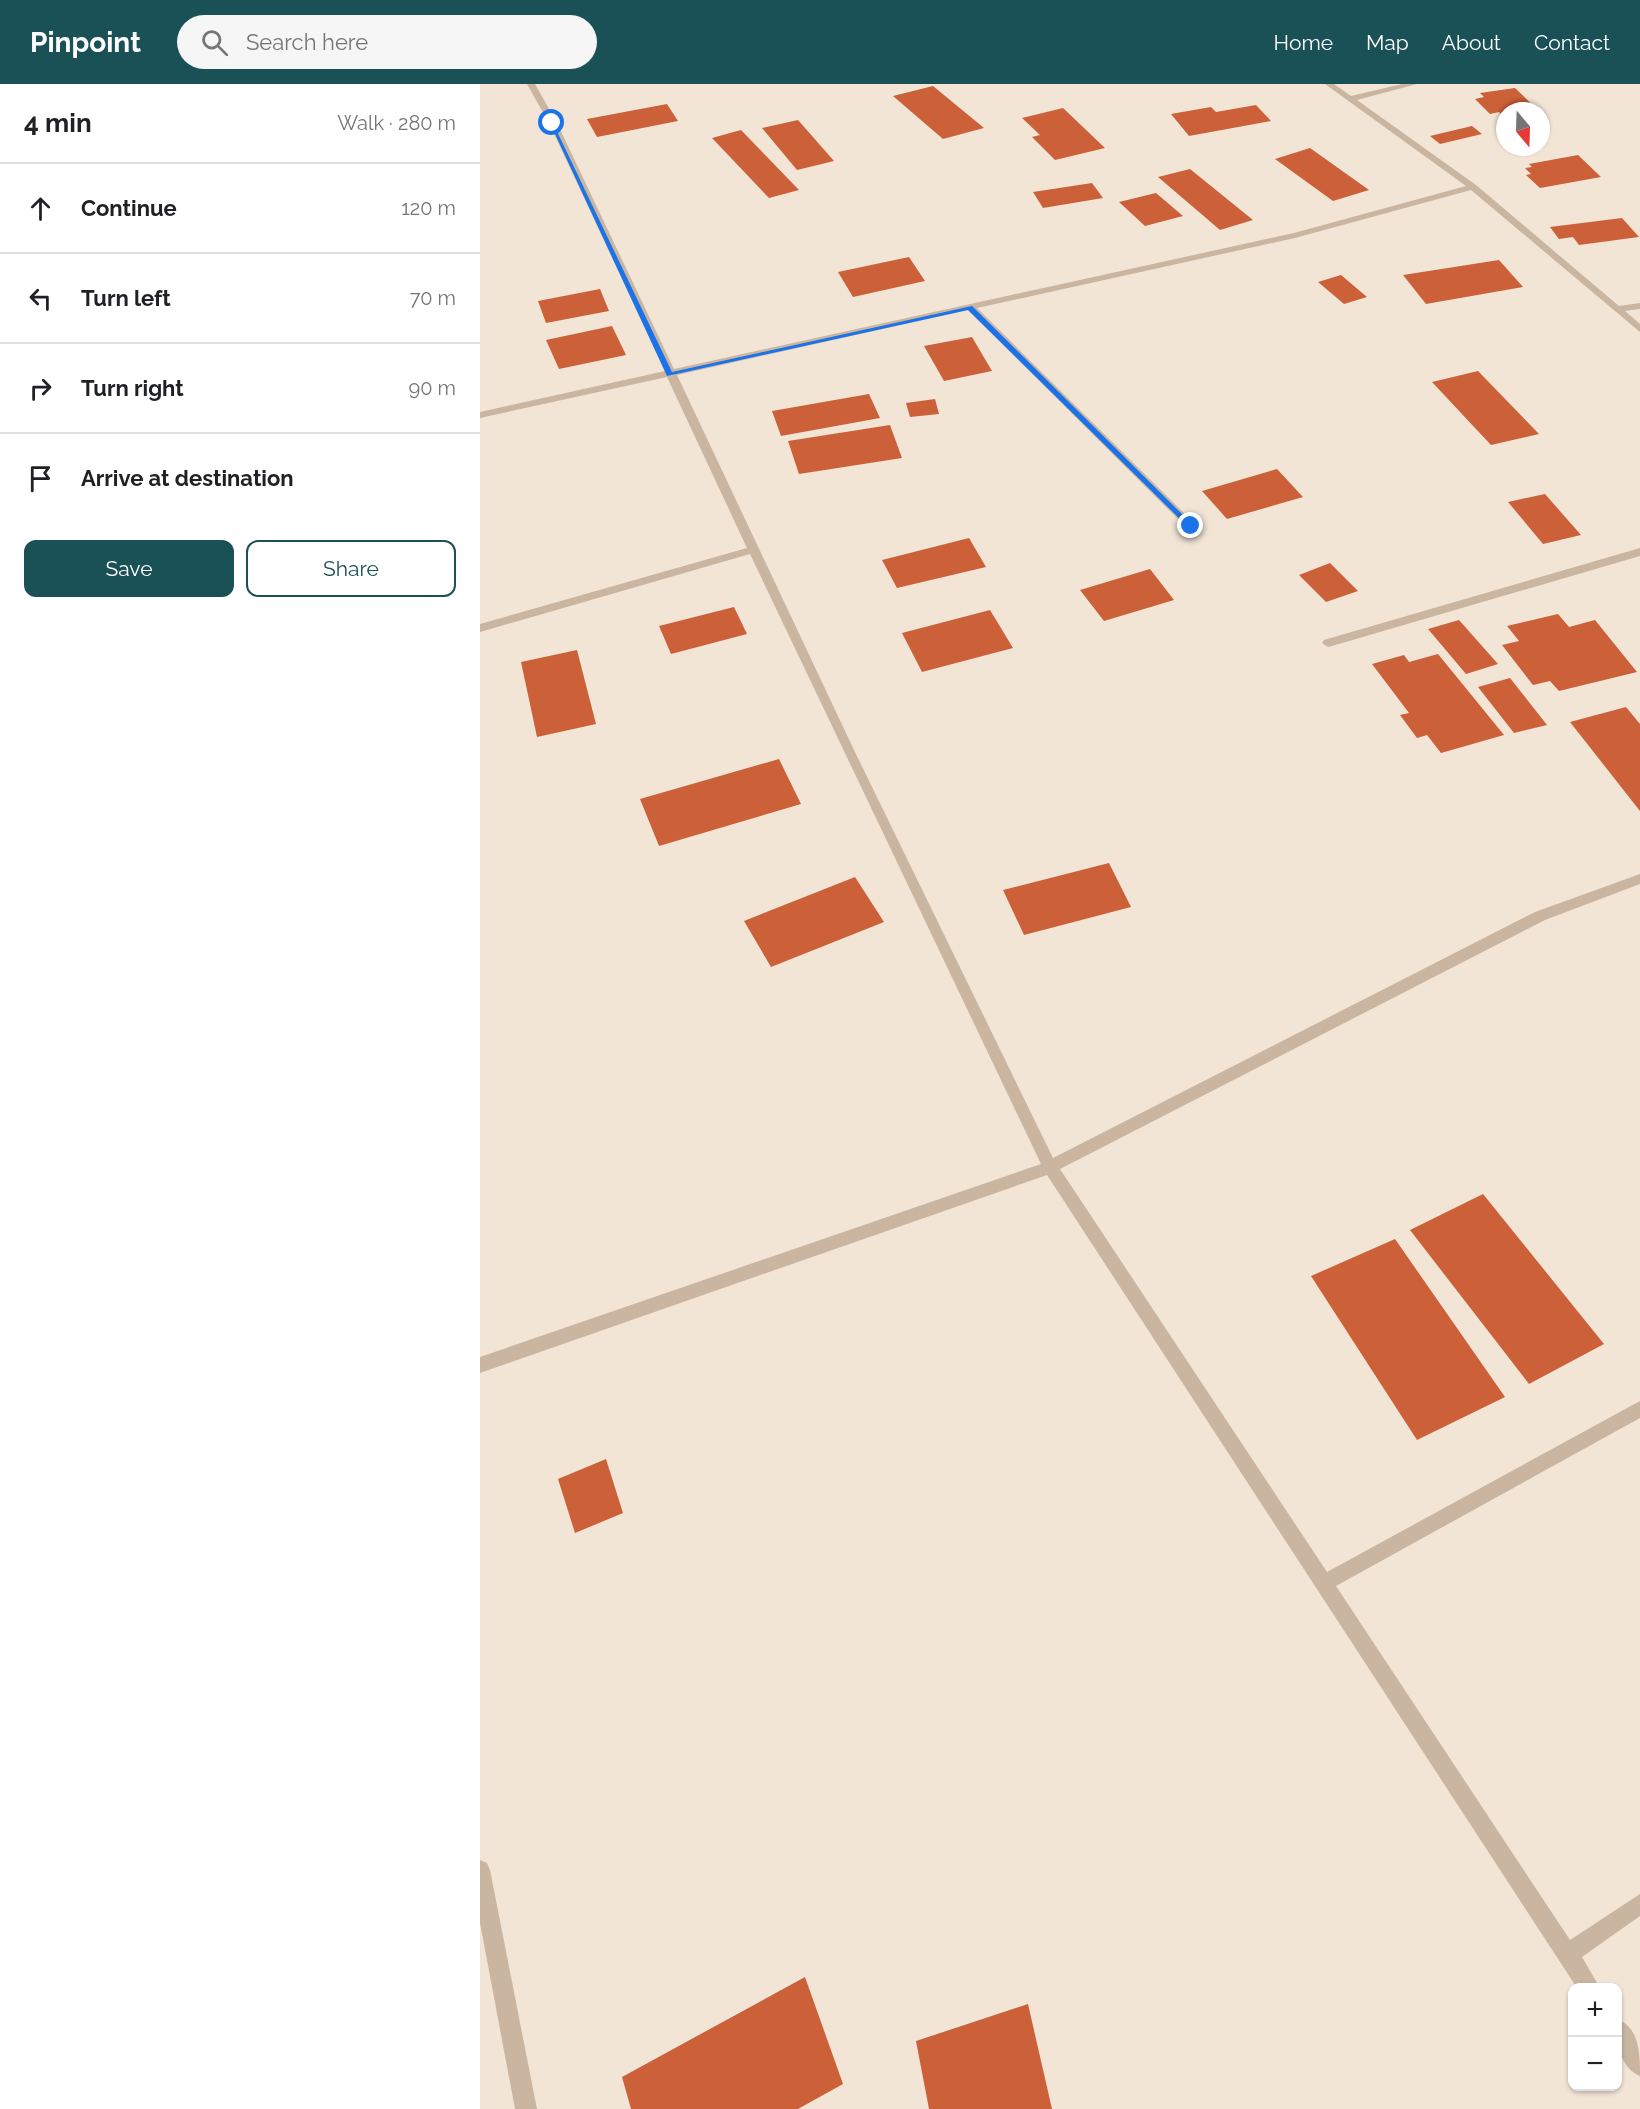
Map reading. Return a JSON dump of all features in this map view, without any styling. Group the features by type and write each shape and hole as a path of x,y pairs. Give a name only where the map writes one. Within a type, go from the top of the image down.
{"street":[{"path":"531,84 552,123 753,550 1050,1167 1587,1983"},
{"path":"1329,84 1473,188 1640,329"},
{"path":"1349,99 1413,84"},
{"path":"480,415 670,375 1295,235 1473,188"},
{"path":"1618,309 1640,306"},
{"path":"970,307 1191,526"},
{"path":"480,628 753,550"},
{"path":"1328,643 1640,552"},
{"path":"480,1365 1050,1167 1540,916 1640,879"},
{"path":"1324,1583 1640,1409"},
{"path":"480,1870 526,2109"},
{"path":"1568,1954 1640,1904"},
{"path":"1622,2037 1640,2065"}],"building":[{"path":"933,86 984,128 943,139 893,96"},
{"path":"1515,88 1530,102 1496,102 1496,113 1490,114 1475,99 1484,97 1480,93"},
{"path":"667,104 678,121 597,137 587,119"},
{"path":"1256,105 1271,121 1189,136 1171,114 1211,107 1216,112"},
{"path":"1063,108 1105,148 1055,160 1032,137 1040,135 1022,118"},
{"path":"798,120 834,161 797,170 762,128"},
{"path":"1472,126 1482,134 1440,144 1430,136"},
{"path":"741,130 799,190 769,198 712,138"},
{"path":"1310,148 1369,190 1333,201 1275,159"},
{"path":"1578,155 1601,177 1540,188 1526,175 1531,174 1525,168 1532,167 1529,164"},
{"path":"1190,169 1253,220 1220,230 1158,177"},
{"path":"1092,183 1103,198 1043,208 1033,192"},
{"path":"1156,193 1183,216 1145,226 1119,202"},
{"path":"1622,218 1639,237 1579,245 1573,237 1559,239 1550,227"},
{"path":"909,257 925,281 853,297 838,272"},
{"path":"1499,260 1523,287 1426,304 1403,275"},
{"path":"1341,275 1367,297 1344,304 1318,282"},
{"path":"600,289 609,311 546,323 538,301"},
{"path":"612,326 626,355 559,369 546,340"},
{"path":"972,337 992,371 944,381 924,346"},
{"path":"1478,371 1539,434 1491,445 1432,382"},
{"path":"869,394 880,418 781,436 772,411"},
{"path":"935,399 939,414 910,417 906,403"},
{"path":"890,425 902,458 799,474 788,441"},
{"path":"1277,469 1303,497 1227,519 1202,491"},
{"path":"1545,494 1581,535 1543,544 1508,502"},
{"path":"969,538 986,567 897,588 882,560"},
{"path":"1330,563 1358,591 1326,602 1299,575"},
{"path":"1150,569 1174,600 1104,621 1080,590"},
{"path":"734,607 747,634 671,654 659,626"},
{"path":"990,610 1013,648 922,672 902,633"},
{"path":"1558,614 1569,627 1595,620 1637,672 1559,691 1550,681 1533,685 1502,645 1519,641 1507,626"},
{"path":"1459,620 1498,664 1466,674 1428,629"},
{"path":"577,650 596,724 537,737 521,662"},
{"path":"1438,654 1504,735 1441,753 1427,735 1417,738 1400,715 1409,713 1372,664 1404,655 1409,662"},
{"path":"1510,678 1547,725 1514,733 1478,687"},
{"path":"1626,707 1640,724 1640,811 1570,722"},
{"path":"779,759 801,804 659,846 640,799"},
{"path":"1109,863 1131,907 1024,935 1003,890"},
{"path":"855,877 884,922 771,967 744,921"},
{"path":"1483,1194 1604,1344 1529,1384 1410,1230"},
{"path":"1395,1239 1505,1397 1417,1440 1311,1276"},
{"path":"606,1459 623,1513 575,1533 558,1479"},
{"path":"805,1977 843,2084 798,2109 631,2109 622,2077"},
{"path":"1028,2004 1052,2109 929,2109 916,2041"}],"route":[{"path":"552,123 670,375 970,307 1191,526"}]}
